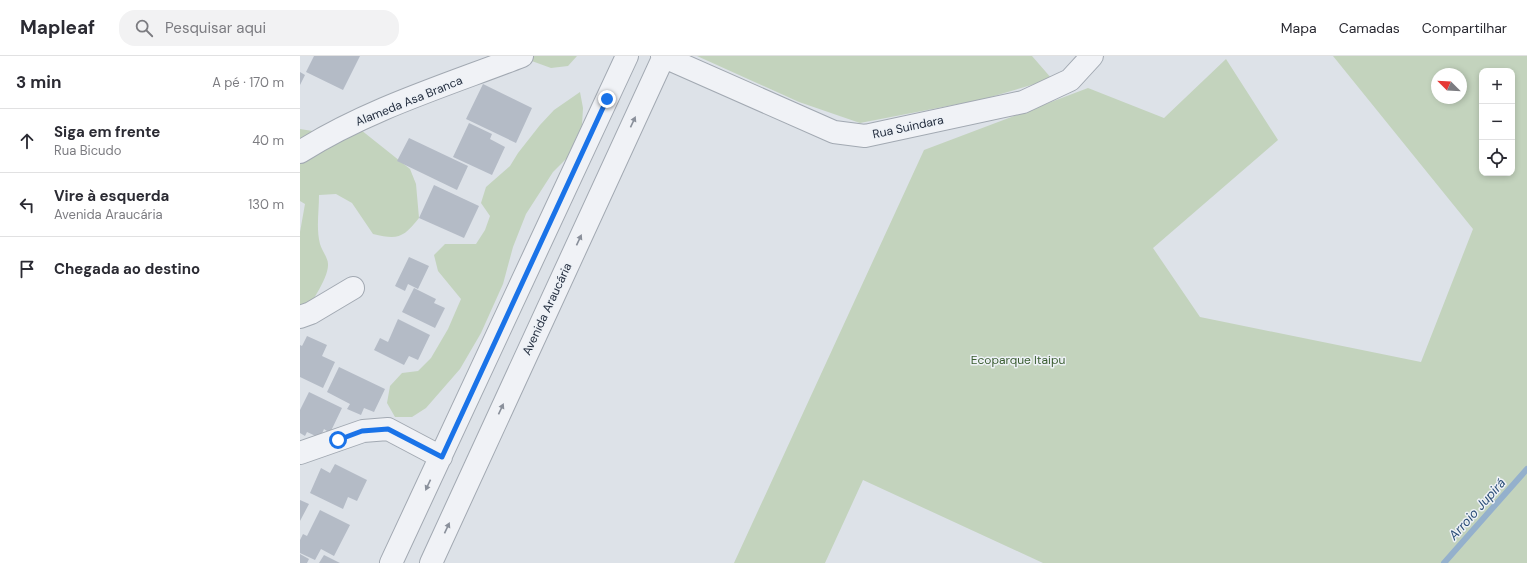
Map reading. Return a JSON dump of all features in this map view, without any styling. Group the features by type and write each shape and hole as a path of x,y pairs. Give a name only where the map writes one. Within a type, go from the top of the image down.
{"street":[{"name":"Alameda Asa Branca","path":"300,152 320,139 367,116 522,56"},
{"path":"391,563 442,457 627,56"},
{"name":"Rua Suindara","path":"666,57 834,132 865,136 1023,102 1070,80 1092,56"},
{"name":"Avenida Araucária","path":"431,563 666,57"},
{"path":"300,317 310,313 353,288"},
{"path":"300,453 362,431 388,429 442,457"}],"green space":[{"path":"518,56 577,56 568,66 551,68"},
{"path":"697,56 1032,56 1052,79 984,99 860,123 799,102"},
{"name":"Ecoparque Itaipu","path":"1333,56 1527,56 1527,563 1043,563 863,480 825,563 734,563 924,150 1088,88 1164,118 1226,59 1278,140 1153,248 1200,317 1421,362 1473,229"},
{"path":"580,92 583,108 582,125 567,158 553,172 526,214 513,247 503,284 481,333 460,369 426,408 412,417 395,417 387,403 390,386 402,373 418,371 431,358 448,329 461,299 438,271 434,255 445,244 476,244 485,230 490,216 481,203 486,187 510,166 518,153 540,125 554,110"},
{"path":"356,126 410,169 416,184 419,218 409,230 399,236 388,237 373,234 352,203 336,194 319,195 319,238 328,264 322,285 300,319 300,232 305,204 300,201 300,129 319,132"}],"building":[{"path":"314,56 360,56 343,90 306,72"},
{"path":"300,72 305,75 300,85"},
{"path":"483,84 532,108 516,143 466,119"},
{"path":"469,123 492,134 490,139 505,147 492,175 453,157"},
{"path":"409,138 468,166 457,190 397,161"},
{"path":"434,185 479,206 464,238 419,218"},
{"path":"409,257 429,266 418,289 408,284 405,291 395,286"},
{"path":"414,288 436,299 434,303 445,308 435,328 402,312"},
{"path":"398,319 430,335 418,360 409,356 404,365 374,350 380,338 388,342"},
{"path":"307,336 327,345 322,356 335,362 323,388 300,377 300,345 302,346"},
{"path":"339,367 385,389 374,412 364,408 361,415 347,409 350,404 327,392"},
{"path":"309,392 342,408 330,433 324,429 320,438 307,432 305,436 300,433 300,410"},
{"path":"335,464 367,480 357,501 348,497 343,509 310,493 321,468 330,473"},
{"path":"300,500 309,504 300,521"},
{"path":"320,510 350,525 334,556 321,549 315,560 300,553 300,540 303,534 307,536"},
{"path":"300,554 309,559 307,563 300,563"},
{"path":"324,555 340,563 319,563"}],"waterway":[{"name":"Arroio Jupirá","path":"1444,563 1527,469"}],"route":[{"path":"338,440 362,431 388,429 442,457 607,99"}]}
